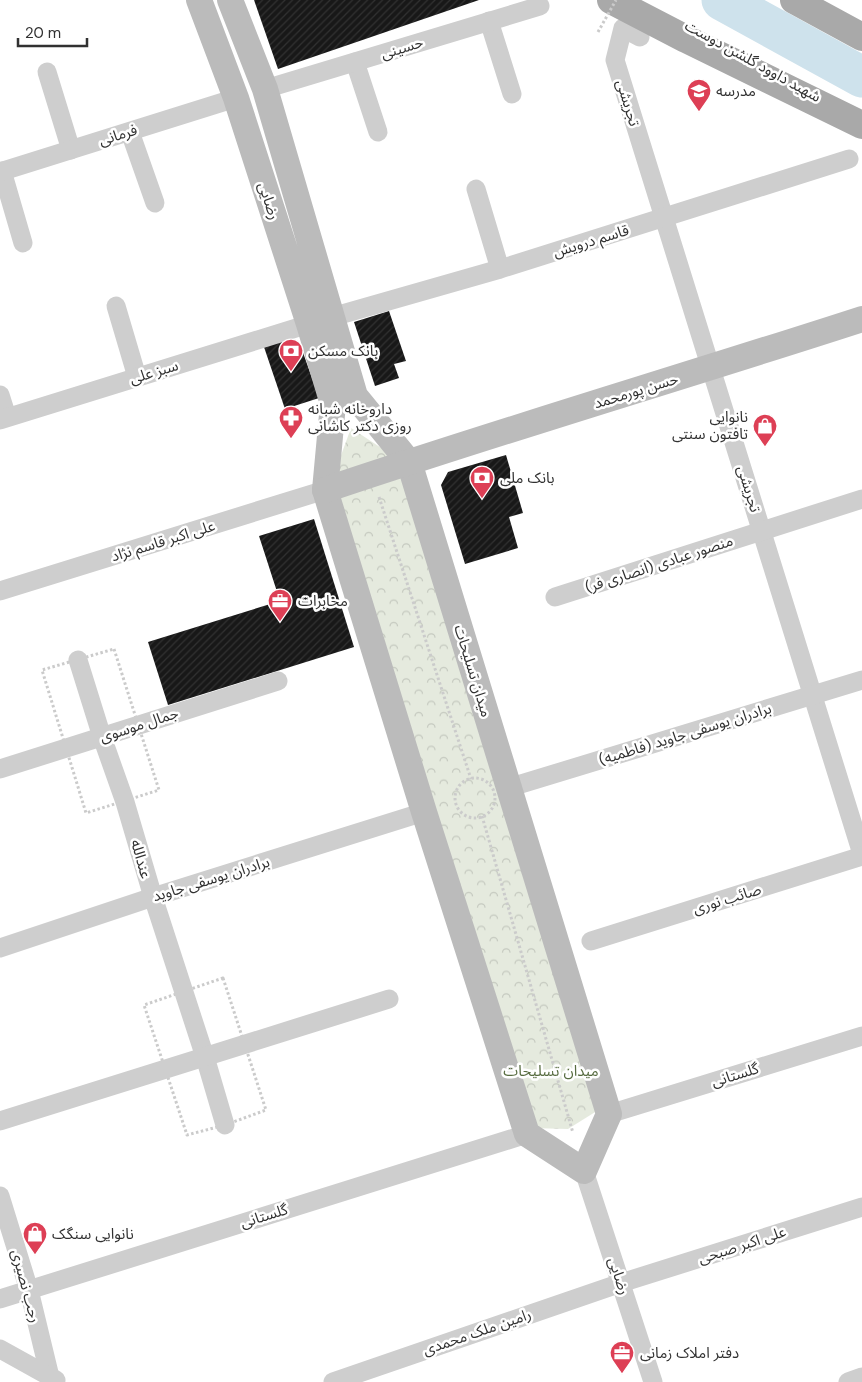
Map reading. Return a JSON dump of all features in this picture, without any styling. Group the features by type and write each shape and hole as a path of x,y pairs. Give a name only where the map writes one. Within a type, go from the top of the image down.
{"main road":[{"path":"611,0 695,44 862,124"},
{"name":"شهید داوود گلشن دوست","path":"644,0 862,124"},
{"path":"794,0 862,37"}],"street":[{"name":"رضایی","path":"199,0 320,320"},
{"name":"رضایی","path":"230,0 265,89 320,320 344,400"},
{"name":"حسینی","path":"265,89 540,6"},
{"path":"489,21 512,94"},
{"name":"تجریشی","path":"640,37 623,28 615,60 862,855"},
{"path":"355,62 378,132"},
{"path":"47,72 71,150"},
{"path":"236,98 265,89"},
{"name":"فرمانی","path":"1,172 236,98"},
{"path":"130,132 155,203"},
{"name":"قاسم درویش","path":"320,320 500,269 849,159"},
{"path":"1,172 23,243"},
{"path":"476,189 500,269"},
{"path":"116,306 137,377"},
{"name":"حسن پورمحمد","path":"325,490 862,319"},
{"name":"سبز علی","path":"4,419 320,320"},
{"path":"0,395 4,419"},
{"path":"344,400 325,490 424,812 527,1134 584,1171 609,1114"},
{"name":"میدان تسلیحات","path":"344,400 409,462 609,1114"},
{"name":"علی اکبر قاسم نژاد","path":"0,591 325,490"},
{"name":"منصور عبادی (انصاری فر)","path":"555,596 862,499"},
{"name":"عندالله","path":"78,660 125,802 225,1125"},
{"name":"برادران یوسفی جاوید (فاطمیه)","path":"508,788 862,680"},
{"name":"جمال موسوی","path":"0,769 278,681"},
{"name":"برادران یوسفی جاوید","path":"0,948 153,897 424,812"},
{"name":"صائب نوری","path":"591,941 862,855"},
{"path":"0,1121 389,999"},
{"name":"گلستانی","path":"609,1114 862,1036"},
{"name":"گلستانی","path":"0,1299 527,1134"},
{"name":"رضایی","path":"584,1171 653,1382"},
{"name":"رجب نصیری","path":"0,1196 54,1379"},
{"name":"علی اکبر صبحی","path":"621,1283 862,1207"},
{"name":"رامین ملک محمدی","path":"333,1382 621,1283"},
{"path":"1,1352 54,1379"},
{"path":"848,1382 862,1377"}],"path":[{"path":"598,32 616,0"},
{"path":"371,475 471,779"},
{"path":"476,778 487,782 494,792 494,804 482,816 469,817 463,815 455,804 456,791 464,781 476,778"},
{"path":"482,816 573,1133"}],"green space":[{"name":"میدان تسلیحات","path":"351,428 398,459 600,1109 568,1129 530,1128 332,480"}],"building":[{"path":"254,0 479,0 278,69"},
{"path":"389,311 406,361 394,364 399,378 375,386 354,322"},
{"name":"بانک مسکن","path":"290,337 300,344 319,398 285,409 264,347"},
{"name":"بانک ملی","path":"506,455 523,513 509,517 518,548 465,564 441,485 448,472"},
{"name":"مخابرات","path":"314,519 354,647 168,705 148,642 280,601 259,536"}],"waterway":[{"path":"722,0 862,77"}],"place":[{"name":"مدرسه","path":"699,112"},
{"name":"بانک مسکن","path":"291,372"},
{"name":"داروخانه شبانه روزی دکتر کاشانی","path":"291,439"},
{"name":"نانوایی تافتون سنتی","path":"765,447"},
{"name":"بانک ملی","path":"482,499"},
{"name":"مخابرات","path":"280,622"},
{"name":"نانوایی سنگک","path":"35,1255"},
{"name":"دفتر املاک زمانی","path":"622,1374"}]}
